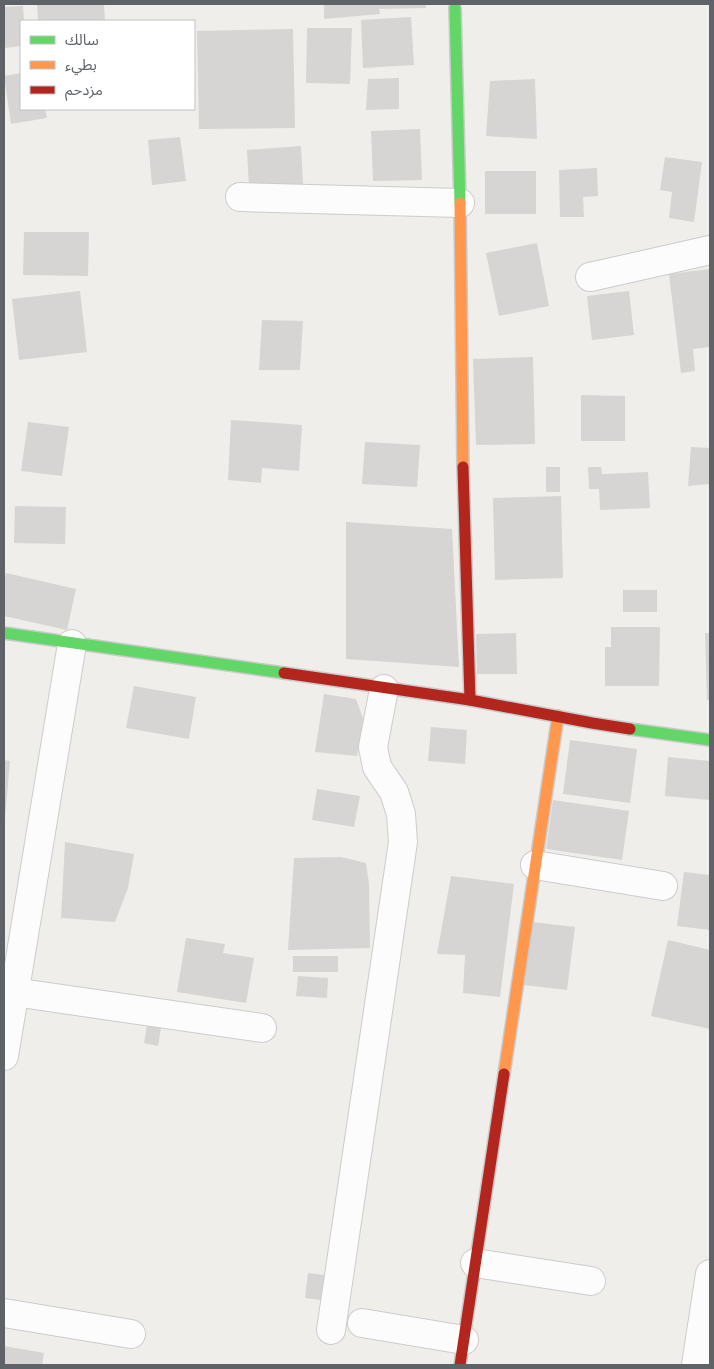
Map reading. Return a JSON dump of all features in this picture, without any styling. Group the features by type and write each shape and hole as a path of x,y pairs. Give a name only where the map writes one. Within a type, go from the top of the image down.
{"street":[{"path":"455,8 464,506 468,564 470,700"},
{"path":"240,197 460,203"},
{"path":"590,277 710,250"},
{"path":"4,633 470,700 710,740"},
{"path":"4,1056 72,644"},
{"path":"331,1330 402,842 401,814 394,792 377,767 373,747 384,688"},
{"path":"362,1323 462,1352 558,716"},
{"path":"535,865 663,886"},
{"path":"14,992 262,1028"},
{"path":"475,1263 592,1281"},
{"path":"696,1365 710,1274"},
{"path":"4,1313 132,1334"}],"building":[{"path":"37,4 104,4 105,20 38,20"},
{"path":"324,4 426,4 426,8 379,9 380,14 324,19"},
{"path":"23,6 24,20 20,20 20,46 4,48 4,7"},
{"path":"411,17 414,65 363,68 361,20"},
{"path":"307,28 352,28 350,84 306,83"},
{"path":"293,29 295,128 199,129 197,31"},
{"path":"20,73 20,110 45,110 47,118 11,124 4,76"},
{"path":"399,78 399,109 366,110 368,79"},
{"path":"535,79 537,139 486,136 490,81"},
{"path":"420,129 422,180 373,181 371,131"},
{"path":"180,137 186,181 152,185 148,140"},
{"path":"301,146 303,185 249,188 247,150"},
{"path":"665,157 702,162 694,222 669,218 672,192 660,190"},
{"path":"597,168 598,196 583,197 584,217 560,217 559,170"},
{"path":"485,171 536,171 536,214 485,214"},
{"path":"24,232 89,232 88,276 23,275"},
{"path":"537,243 549,306 499,316 486,253"},
{"path":"710,269 710,347 693,349 695,371 681,373 669,274"},
{"path":"80,291 87,352 19,360 12,299"},
{"path":"629,291 634,335 592,340 587,296"},
{"path":"262,320 303,321 300,370 259,370"},
{"path":"533,357 535,444 476,445 473,359"},
{"path":"581,395 625,396 625,441 581,441"},
{"path":"231,420 302,425 299,471 262,468 261,483 228,480"},
{"path":"28,422 69,427 62,476 21,471"},
{"path":"365,442 420,445 417,487 362,484"},
{"path":"691,447 710,448 710,484 688,486"},
{"path":"546,467 560,467 560,492 546,492"},
{"path":"588,467 601,467 602,474 648,472 650,508 600,510 599,489 589,489"},
{"path":"561,496 563,578 495,580 493,498"},
{"path":"15,506 66,507 65,544 14,543"},
{"path":"346,522 452,529 459,667 346,659"},
{"path":"6,573 76,589 67,630 4,616"},
{"path":"623,590 657,590 657,612 623,612"},
{"path":"611,627 660,627 659,686 605,686 605,647 611,647"},
{"path":"516,633 517,674 477,674 476,634"},
{"path":"705,633 710,633 710,700 707,700"},
{"path":"134,686 196,697 189,739 126,728"},
{"path":"324,694 356,699 364,721 357,756 315,752"},
{"path":"431,727 467,730 465,764 428,761"},
{"path":"570,740 637,749 630,803 563,794"},
{"path":"668,757 710,761 710,800 665,796"},
{"path":"4,760 10,761 5,818 4,818"},
{"path":"317,789 360,796 354,827 312,820"},
{"path":"553,800 629,811 622,860 546,849"},
{"path":"65,842 134,854 128,888 115,922 61,918"},
{"path":"341,857 366,863 369,884 370,948 288,950 294,858"},
{"path":"684,872 710,875 710,930 677,926"},
{"path":"451,876 514,884 500,997 463,993 465,955 437,954"},
{"path":"532,922 575,927 567,990 524,985"},
{"path":"186,938 225,944 223,953 254,958 246,1003 177,992"},
{"path":"668,940 710,950 710,1029 651,1016"},
{"path":"293,956 338,956 338,972 293,972"},
{"path":"298,976 328,978 327,998 296,996"},
{"path":"147,1025 161,1028 158,1046 144,1043"},
{"path":"308,1273 333,1276 330,1301 305,1298"},
{"path":"4,1346 44,1353 42,1365 4,1365"}],"traffic: fast":[{"path":"455,8 460,203"},
{"path":"4,633 284,673"},
{"path":"630,729 710,740"}],"traffic: slow":[{"path":"460,203 463,467"},
{"path":"504,1074 558,716"}],"traffic: jam":[{"path":"463,467 470,700"},
{"path":"284,673 470,700 630,729"},
{"path":"460,1365 504,1074"}]}
